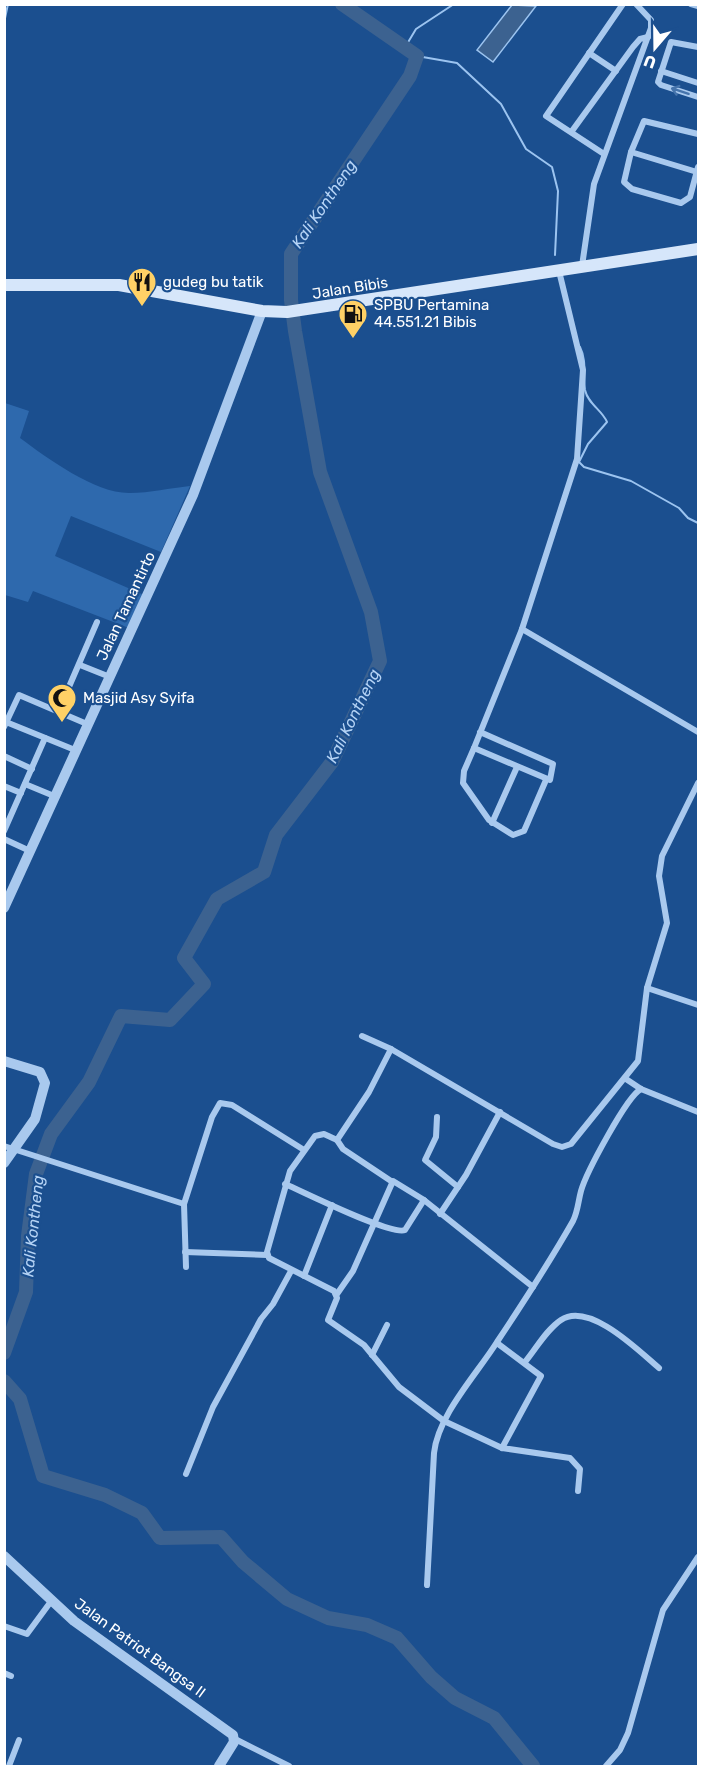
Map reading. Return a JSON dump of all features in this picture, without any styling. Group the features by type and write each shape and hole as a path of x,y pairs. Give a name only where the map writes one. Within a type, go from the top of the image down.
{"main road":[{"name":"Jalan Bibis","path":"4,285 119,285 262,311 289,312 699,249"}],"street":[{"path":"604,154 572,131 548,119 546,113 623,4"},
{"path":"582,266 594,184 648,37 651,20 636,4"},
{"path":"691,4 699,6"},
{"path":"572,131 640,39 648,37"},
{"path":"699,47 672,42 658,82 660,85 699,97"},
{"path":"589,53 616,71"},
{"path":"661,71 699,83"},
{"path":"632,152 698,169 690,197 677,203 627,187 624,179 632,152 644,121 699,134"},
{"path":"546,780 522,834 513,835 492,823 463,783 463,774 522,629 577,459 583,370 559,271"},
{"name":"Jalan Tamantirto","path":"4,908 193,495 262,311"},
{"path":"62,703 97,622"},
{"path":"522,629 699,732"},
{"path":"80,664 110,676"},
{"path":"75,750 5,725 19,695 87,724"},
{"path":"474,748 546,780 551,779 553,764 480,732"},
{"path":"4,831 45,738"},
{"path":"4,756 32,769"},
{"path":"492,823 517,767"},
{"path":"362,1036 392,1049 553,1144 568,1146 579,1137 637,1064 646,988 667,923 659,876 662,856 699,783"},
{"path":"25,784 54,796"},
{"path":"4,786 21,793"},
{"path":"4,839 30,850"},
{"path":"646,988 699,1005"},
{"path":"337,1140 369,1092 392,1049"},
{"path":"4,1061 40,1072 45,1080 38,1112 26,1136 9,1149 4,1163"},
{"path":"626,1079 641,1089 699,1112"},
{"path":"427,1585 435,1445 444,1421 497,1343 573,1221 582,1189 608,1138 627,1105 641,1089"},
{"path":"186,1267 184,1204 212,1117 220,1103 232,1105 304,1150"},
{"path":"440,1214 458,1187 500,1112"},
{"path":"437,1117 436,1137 425,1160 458,1187"},
{"path":"337,1294 271,1261 267,1255 285,1184 292,1166 318,1134 337,1140 343,1149 424,1200 533,1287"},
{"path":"9,1149 184,1204"},
{"path":"391,1181 374,1224 345,1285 337,1294 328,1320 357,1340 391,1380 426,1410 444,1421 502,1448 570,1458 580,1469 578,1491"},
{"path":"285,1184 374,1224 403,1232 424,1200"},
{"path":"304,1276 332,1205"},
{"path":"185,1252 267,1255"},
{"path":"186,1474 213,1407 261,1319 273,1304 291,1271"},
{"path":"525,1362 560,1320 580,1316 606,1326 659,1368"},
{"path":"372,1355 387,1325"},
{"path":"497,1343 539,1372 540,1378 502,1448"},
{"name":"Jalan Patriot Bangsa II","path":"4,1556 74,1621 215,1721 235,1738"},
{"path":"606,1767 620,1750 628,1733 663,1610 699,1557"},
{"path":"4,1626 27,1634 52,1600"},
{"path":"219,1767 235,1738 289,1767"},
{"path":"8,1765 19,1740"}],"shaded area":[{"path":"512,5 536,6 493,62 477,50"},
{"path":"5,403 29,411 20,438 72,473 102,488 130,493 190,486 161,552 71,516 55,556 144,595 129,628 33,591 28,602 5,595"}],"waterway":[{"path":"4,23 8,4"},
{"name":"Kali Kontheng","path":"4,1353 26,1292 28,1236 36,1174 51,1134 89,1082 121,1016 170,1020 204,984 184,958 217,899 264,872 276,835 332,762 380,661 371,612 320,472 295,331 291,300 291,254 410,76 417,56 342,4"},
{"path":"404,49 416,29 454,4"},
{"path":"417,56 457,63 501,104 526,149 552,167 558,191 555,255"},
{"path":"580,347 585,390 607,422 588,444 579,462 584,467 631,481 679,508 688,518 698,523"},
{"path":"4,1381 20,1399 43,1476 105,1495 142,1513 160,1538 221,1537 243,1562 287,1599 328,1618 367,1625 397,1638 431,1677 455,1698 494,1718 533,1766"}],"place":[{"name":"gudeg bu tatik","path":"142,308"},
{"name":"SPBU Pertamina 44.551.21 Bibis","path":"353,340"},
{"name":"Masjid Asy Syifa","path":"62,724"}]}
